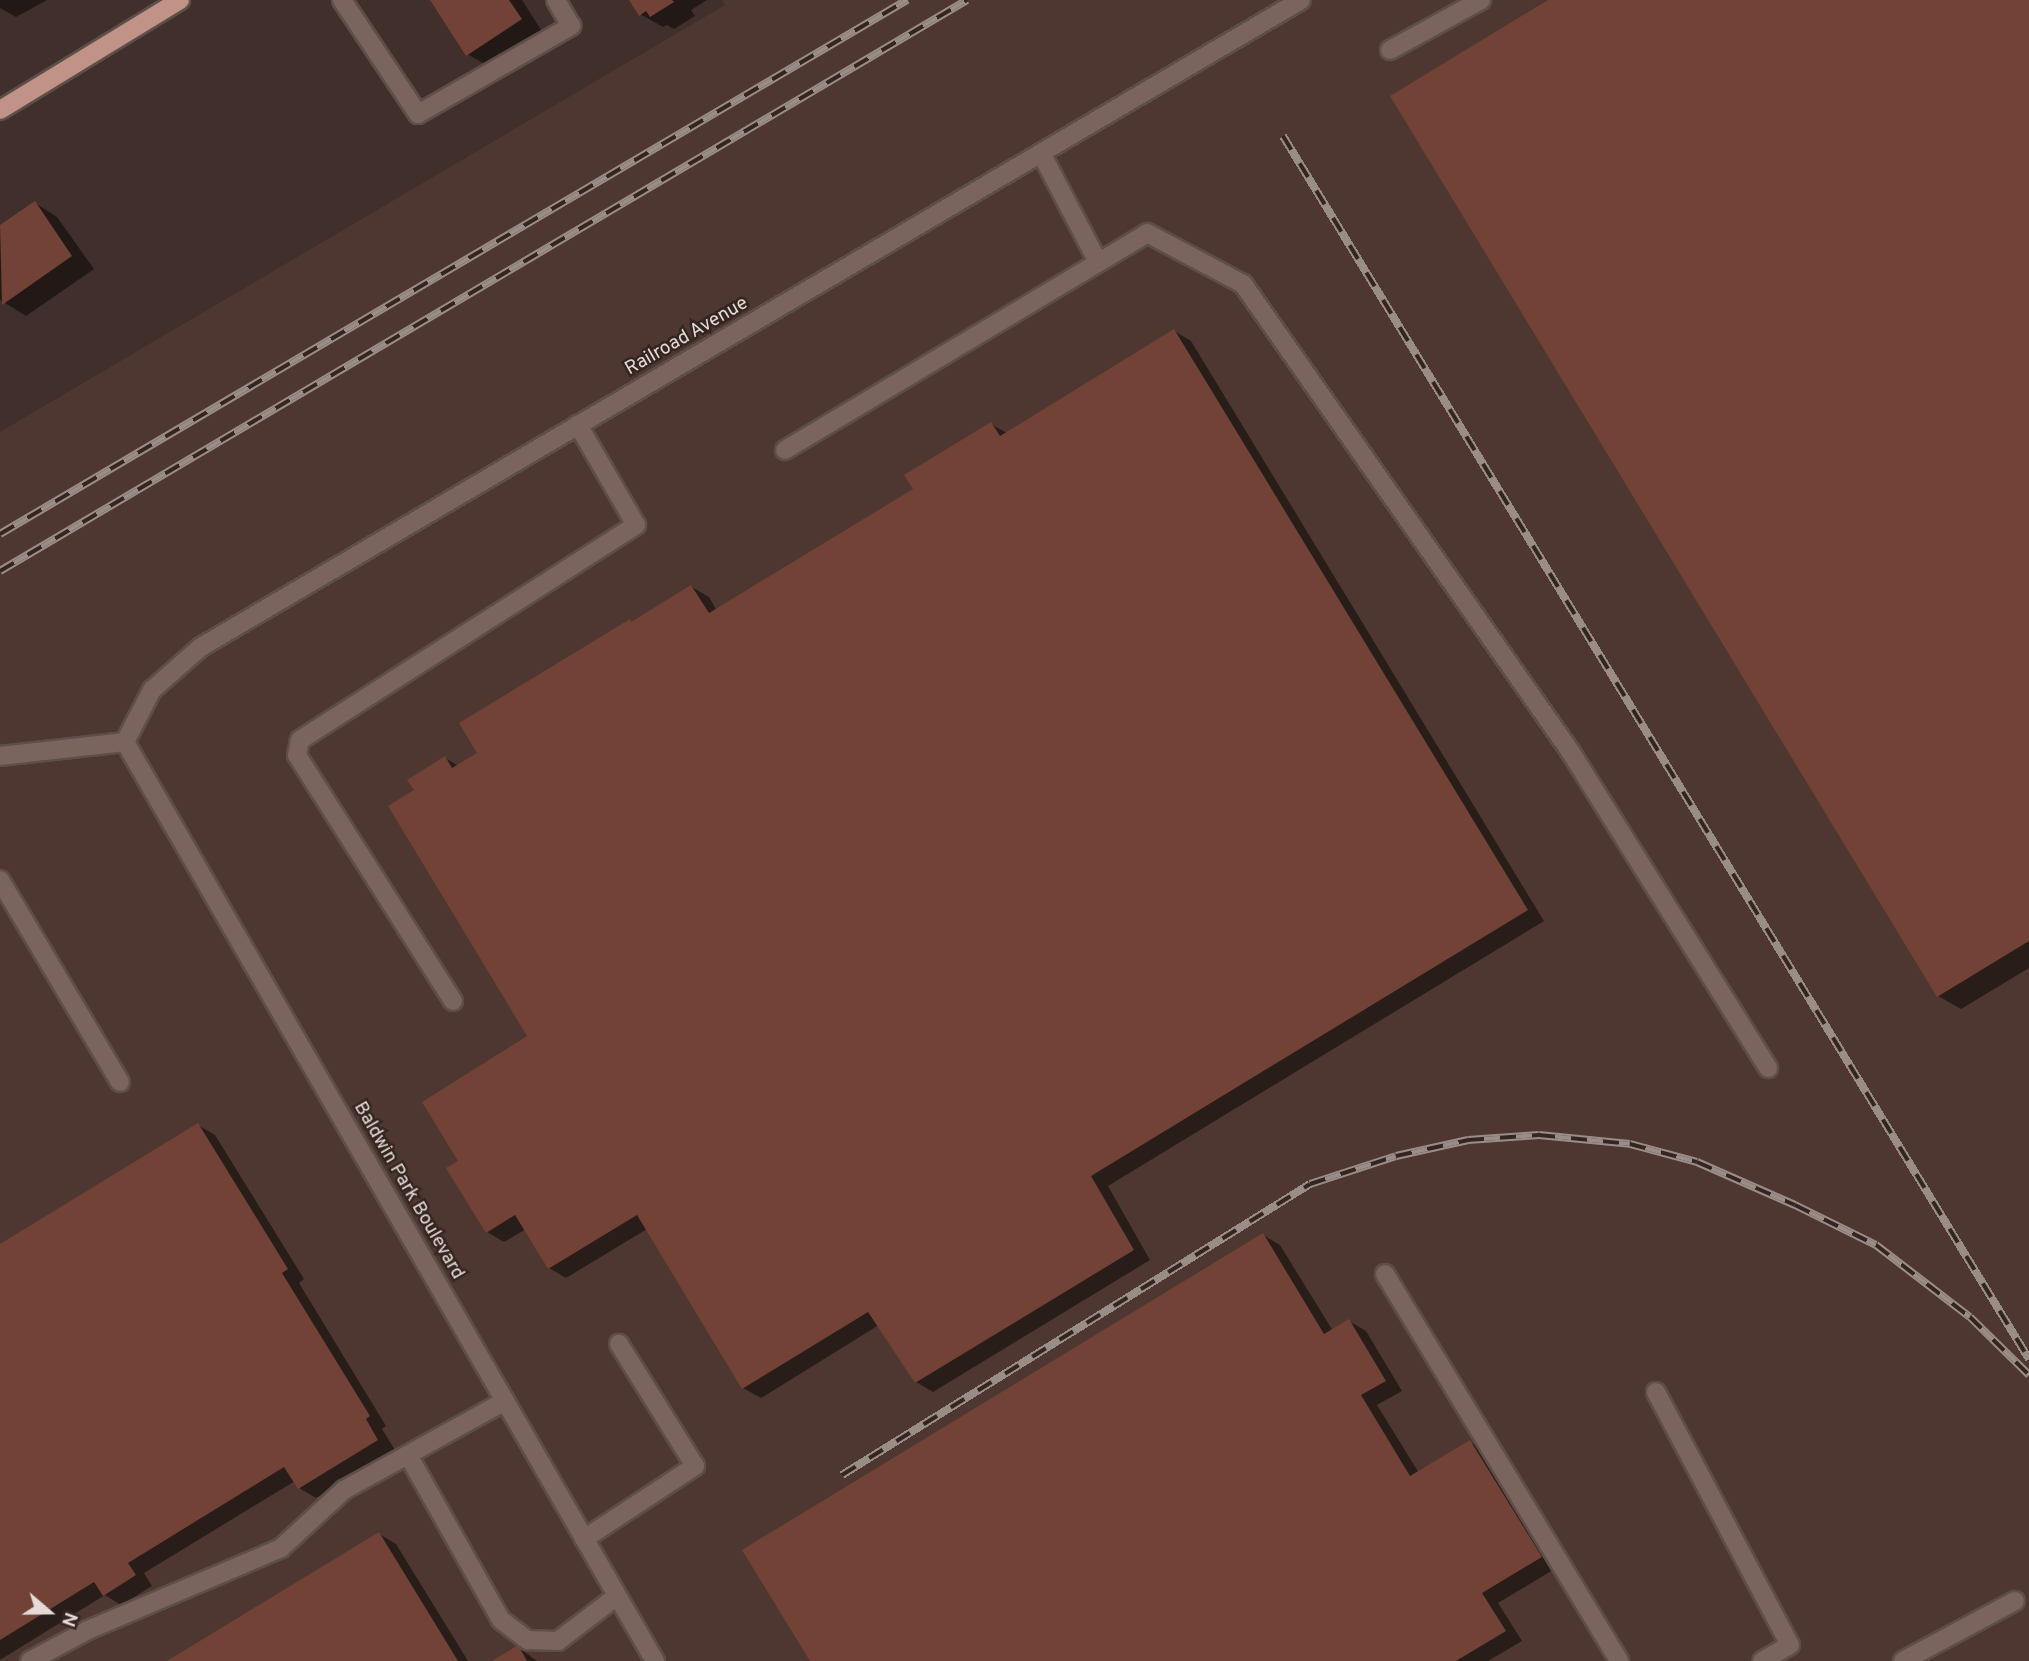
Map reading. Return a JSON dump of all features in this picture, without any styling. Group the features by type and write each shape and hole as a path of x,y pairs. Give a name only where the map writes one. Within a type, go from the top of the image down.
{"main road":[{"path":"0,110 180,0"}],"street":[{"path":"342,0 418,114 571,26 556,0"},
{"name":"Railroad Avenue","path":"125,742 152,690 201,646 1301,0"},
{"path":"1390,50 1481,0"},
{"path":"1041,153 1098,262"},
{"path":"785,450 1147,233 1243,284 1570,751 1768,1068"},
{"path":"453,1001 297,755 300,740 636,525 578,425"},
{"path":"0,756 125,742"},
{"name":"Baldwin Park Boulevard","path":"125,742 654,1661"},
{"path":"0,880 120,1082"},
{"path":"1385,1274 1619,1661"},
{"path":"584,1539 695,1466 619,1344"},
{"path":"1656,1392 1790,1645 1762,1661"},
{"path":"30,1661 88,1630 281,1548 344,1490 505,1402"},
{"path":"408,1455 500,1620 528,1640 558,1641 617,1597"},
{"path":"1903,1661 2015,1601"}],"shaded area":[{"path":"722,0 2029,0 2029,1661 0,1661 0,432 725,5"}],"building":[{"path":"430,0 509,0 522,19 466,56"},
{"path":"629,0 674,2 650,17 646,11 639,16"},
{"path":"1548,0 2029,0 2029,941 1937,997 1390,96"},
{"path":"35,201 72,256 2,305 0,225"},
{"path":"1174,329 1528,910 1091,1176 1134,1250 915,1383 868,1312 742,1389 637,1215 548,1269 515,1215 486,1233 446,1168 458,1161 422,1102 527,1036 388,806 414,790 407,780 445,756 452,768 477,753 459,723 630,619 631,622 691,585 709,613 913,489 904,475 991,422 1000,436"},
{"path":"198,1123 288,1269 282,1273 370,1416 366,1419 378,1440 298,1489 284,1467 128,1563 136,1575 103,1596 94,1582 0,1640 0,1244"},
{"path":"1263,1233 1324,1334 1349,1319 1386,1381 1361,1395 1410,1476 1470,1440 1542,1557 1482,1593 1506,1631 1456,1661 810,1661 742,1550"},
{"path":"379,1532 458,1661 167,1661"},
{"path":"518,1645 527,1661 492,1661"}],"railway":[{"path":"0,534 907,0"},
{"path":"0,571 967,0"},
{"path":"1283,136 2029,1359"},
{"path":"842,1475 1310,1184 1396,1156 1468,1140 1539,1135 1630,1144 1697,1162 1795,1205 1876,1245 1970,1317 2029,1375"}]}
